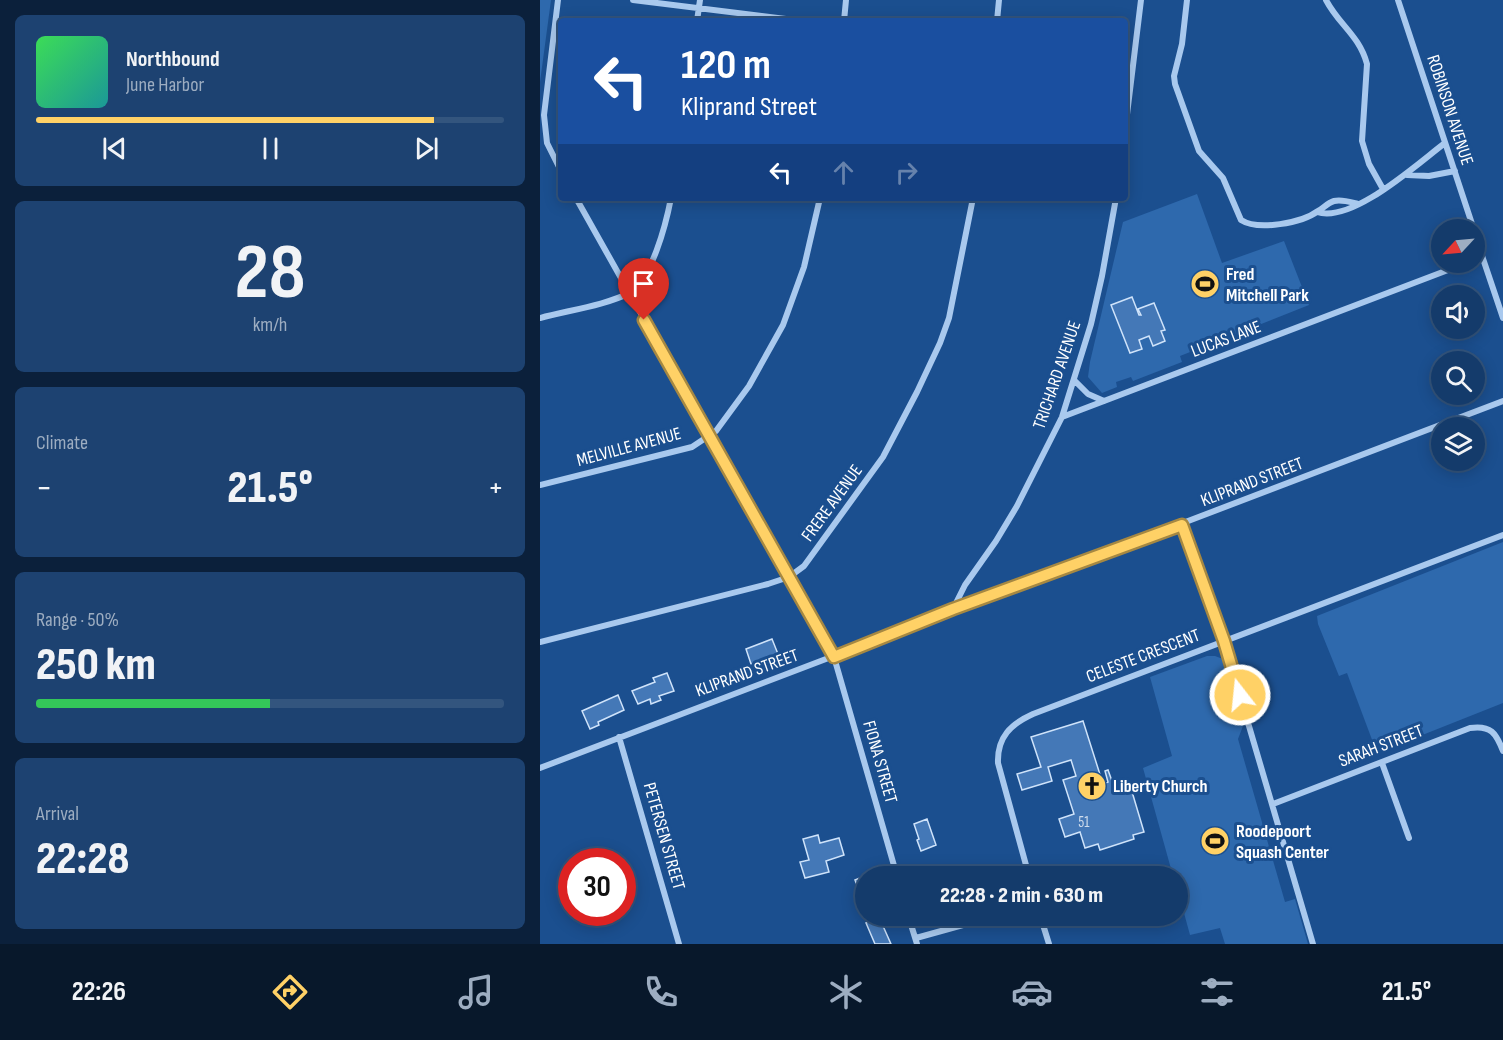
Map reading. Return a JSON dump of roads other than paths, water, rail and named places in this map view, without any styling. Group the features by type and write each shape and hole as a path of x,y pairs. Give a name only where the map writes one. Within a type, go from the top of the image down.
{"street":[{"path":"558,0 543,115 544,144 558,166"},
{"path":"633,0 778,18"},
{"path":"698,18 700,0"},
{"path":"844,18 846,0"},
{"path":"997,18 999,0"},
{"path":"1128,104 1141,0"},
{"path":"1187,0 1182,44 1174,76 1175,84 1199,151 1223,178 1238,215 1244,222 1264,226 1290,222 1317,212 1334,201 1342,200 1358,204"},
{"path":"1326,0 1337,18 1359,42 1364,53 1367,64 1362,141 1369,164 1383,189"},
{"name":"ROBINSON AVENUE","path":"1398,0 1470,219"},
{"path":"1128,59 1133,60"},
{"path":"1317,212 1334,214 1358,204 1407,175 1416,165 1446,144"},
{"path":"1407,175 1429,176 1455,171"},
{"name":"FIONA STREET","path":"578,201 834,657 894,866"},
{"path":"540,318 609,300 628,293 637,286 646,272 659,240 670,201"},
{"name":"MELVILLE AVENUE","path":"540,485 692,447 710,436 749,386 783,325 801,277 819,201"},
{"name":"FRERE AVENUE","path":"540,642 759,586 789,577 800,570 883,457 940,343 949,318 972,201"},
{"name":"TRICHARD AVENUE","path":"953,609 964,585 996,541 1017,506 1062,417 1097,298 1115,201"},
{"name":"ROBINSON AVENUE","path":"1485,263 1503,318"},
{"name":"LUCAS LANE","path":"1062,417 1440,273"},
{"path":"1074,380 1088,394 1104,401"},
{"name":"KLIPRAND STREET","path":"540,768 1503,401"},
{"path":"1182,525 1224,641 1313,944"},
{"name":"CELESTE CRESCENT","path":"1026,866 998,764 999,748 1010,728 1033,714 1503,535"},
{"name":"SARAH STREET","path":"1273,804 1470,728 1485,727 1492,731 1503,751"},
{"name":"PETERSEN STREET","path":"620,737 679,944"},
{"path":"1382,763 1409,838"},
{"path":"911,926 916,941 964,926"},
{"path":"1043,926 1049,944"}],"place":[{"name":"Fred Mitchell Park","path":"1205,284"},
{"name":"Liberty Church","path":"1092,786"},
{"name":"Roodepoort Squash Center","path":"1215,841"}]}
